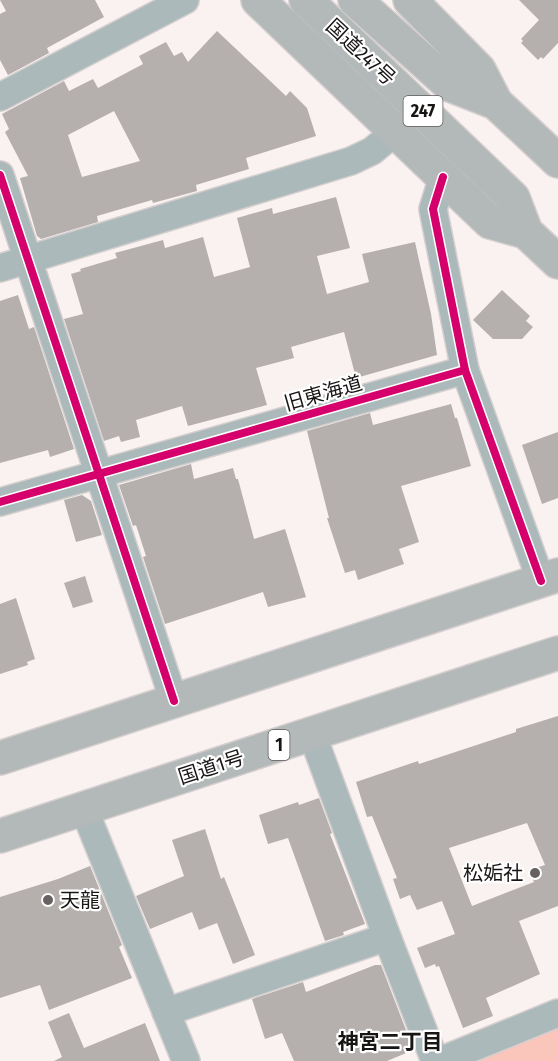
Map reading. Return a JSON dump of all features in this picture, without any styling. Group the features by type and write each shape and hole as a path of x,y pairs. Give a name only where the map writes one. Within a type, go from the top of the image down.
{"highway":[{"name":"247","path":"258,0 490,222 526,232"},
{"name":"国道247号","path":"306,0 513,198 526,232 558,262"},
{"name":"国道247号","path":"356,0 450,85 496,103 558,161"},
{"name":"247","path":"410,0 479,70 496,103"},
{"path":"0,758 550,578"},
{"name":"国道1号","path":"0,836 558,653"}],"street":[{"path":"0,97 185,0"},
{"path":"0,268 351,161 372,151 395,132"},
{"path":"0,175 174,701"},
{"path":"443,177 433,209 465,370 550,578"},
{"name":"旧東海道","path":"0,502 465,370"},
{"path":"312,734 435,1061"},
{"path":"84,809 186,1061"},
{"path":"166,1012 387,937"},
{"path":"440,1061 558,1013"}],"shaded area":[{"path":"558,1026 558,1061 473,1061"}],"building":[{"path":"0,0 95,0 104,17 47,48 49,53 8,75 0,60 0,14 6,11"},
{"path":"519,0 558,0 558,43 543,59 541,57 538,60 521,43 523,41 521,39 539,20"},
{"path":"217,31 286,96 290,91 307,108 316,136 246,158 249,169 196,185 197,191 153,203 152,200 97,216 98,222 41,239 37,236 20,178 28,176 5,132 9,129 2,114 64,81 69,91 93,79 98,88 143,64 139,56 166,42 174,56 182,52 188,62","holes":["114,111 140,161 82,177 68,135"]},
{"path":"336,197 350,248 317,256 327,294 369,282 362,254 415,242 431,314 437,355 356,378 344,332 291,347 294,358 256,368 267,405 188,426 182,406 136,420 140,437 121,442 119,436 104,441 64,319 83,314 71,274 117,258 115,253 163,240 165,248 203,237 214,277 250,267 237,218 272,208 273,214"},
{"path":"502,290 530,316 526,321 533,327 522,339 493,339 473,320"},
{"path":"18,295 29,329 34,327 74,449 50,457 48,450 0,463 0,301"},
{"path":"451,404 471,466 401,486 419,542 399,549 404,564 358,580 355,570 345,573 327,518 329,518 307,431 370,413 373,425"},
{"path":"558,432 558,498 542,504 522,445"},
{"path":"191,464 194,479 233,468 254,539 285,529 306,597 268,607 263,592 165,624 143,557 146,556 136,525 133,526 119,485"},
{"path":"82,495 91,501 102,535 76,542 64,500"},
{"path":"85,576 93,602 73,608 64,583"},
{"path":"16,598 35,659 27,662 28,665 0,674 0,604"},
{"path":"558,716 558,906 519,921 540,974 486,998 493,1016 463,1028 439,966 436,967 435,964 425,968 417,948 455,934 442,901 417,910 410,895 400,899 393,879 397,878 372,816 367,817 356,782 516,732 516,729","holes":["527,823 545,865 529,870 534,882 472,906 449,848"]},
{"path":"319,798 332,833 330,834 365,924 343,932 344,935 325,941 288,838 268,844 259,815 298,802 299,805"},
{"path":"205,829 221,879 224,877 255,955 233,964 217,923 199,930 192,912 150,929 136,896 184,876 172,840"},
{"path":"90,866 122,945 119,947 132,978 49,1010 40,985 0,998 0,897 58,879"},
{"path":"375,965 381,965 411,1043 408,1044 411,1051 387,1061 294,1061 282,1033 265,1039 252,999 303,982 306,992"},
{"path":"69,1013 84,1048 145,1023 160,1061 54,1061 62,1057 48,1022"}],"cycle path":[{"path":"0,175 174,701"},
{"path":"443,177 433,209 465,370 541,581"},
{"path":"0,502 465,370"}],"place":[{"name":"松姤社","path":"535,873"},
{"name":"天龍","path":"48,900"}],"district":[{"name":"神宮二丁目","path":"390,1042"}]}
